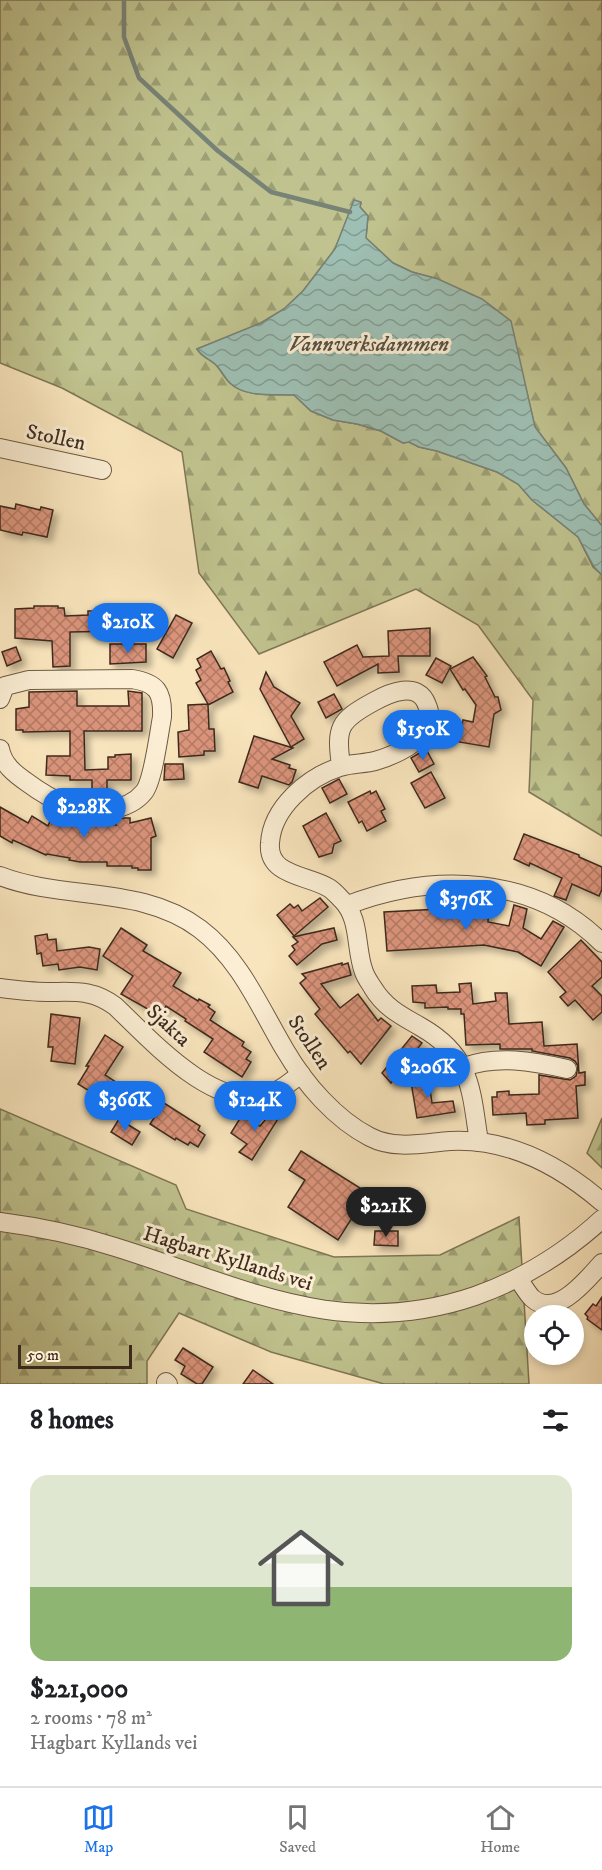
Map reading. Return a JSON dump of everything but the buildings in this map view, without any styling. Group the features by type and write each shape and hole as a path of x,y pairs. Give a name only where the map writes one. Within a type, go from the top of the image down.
{"street":[{"name":"Stollen","path":"0,448 102,470"},
{"path":"0,699 4,686 30,680 132,679 145,681 154,686 161,696 163,707 147,789 131,804 120,808 87,810 70,807 38,790 1,758"},
{"path":"341,766 339,734 342,724 350,715 388,694 401,690 417,692 424,699 430,715 429,723 423,733 412,743 377,761 341,766 313,780 283,807 274,822 269,845 273,860 278,866 330,889 348,905 354,920 364,972 379,998 399,1015 438,1038 450,1049 464,1068 471,1091 479,1142"},
{"name":"Stollen","path":"0,876 35,885 147,903 182,917 199,928 214,940 231,959 301,1074 341,1117 373,1138 417,1145 451,1141 479,1142 518,1150 571,1177 602,1202"},
{"path":"348,905 412,889 467,885 503,889 539,900 578,924 602,943"},
{"name":"Sjakta","path":"0,988 47,992 80,991 104,997 186,1072 228,1094 254,1098 269,1095 301,1074"},
{"path":"464,1068 477,1063 506,1060 567,1069"},
{"name":"Hagbart Kyllands vei","path":"0,1222 40,1227 84,1238 262,1296 310,1308 346,1313 403,1313 444,1306 518,1279 556,1256 602,1219"},
{"path":"518,1279 532,1298 546,1304 575,1292 602,1263"}],"green space":[{"path":"0,0 602,0 602,526 584,504 566,468 535,427 524,381 438,279 412,272 393,263 366,238 368,216 360,207 361,203 354,201 335,249 303,291 284,309 261,323 197,349 215,364 230,383 244,391 294,395 311,411 333,420 381,431 403,443 409,442 497,472 518,484 532,500 578,537 593,567 602,575 602,836 529,792 533,700 478,625 416,589 259,654 199,573 182,452 62,388 0,363"},
{"path":"0,1109 176,1185 186,1209 334,1257 440,1255 519,1217 524,1305 524,1365 528,1365 529,1384 384,1384 271,1352 179,1313 147,1361 147,1384 0,1384"},
{"path":"602,1118 602,1168 587,1153"}],"water":[{"name":"Vannverksdammen","path":"354,200 361,202 360,207 368,216 366,238 393,263 412,272 438,279 482,299 511,321 535,427 566,468 584,504 602,526 602,575 594,567 578,537 532,500 518,484 497,472 409,442 403,443 381,431 333,420 311,411 294,395 260,394 236,388 217,366 197,349 261,323 284,309 303,291 335,249"}],"waterway":[{"path":"124,0 124,37 139,78 218,151 271,192 350,212"}]}
